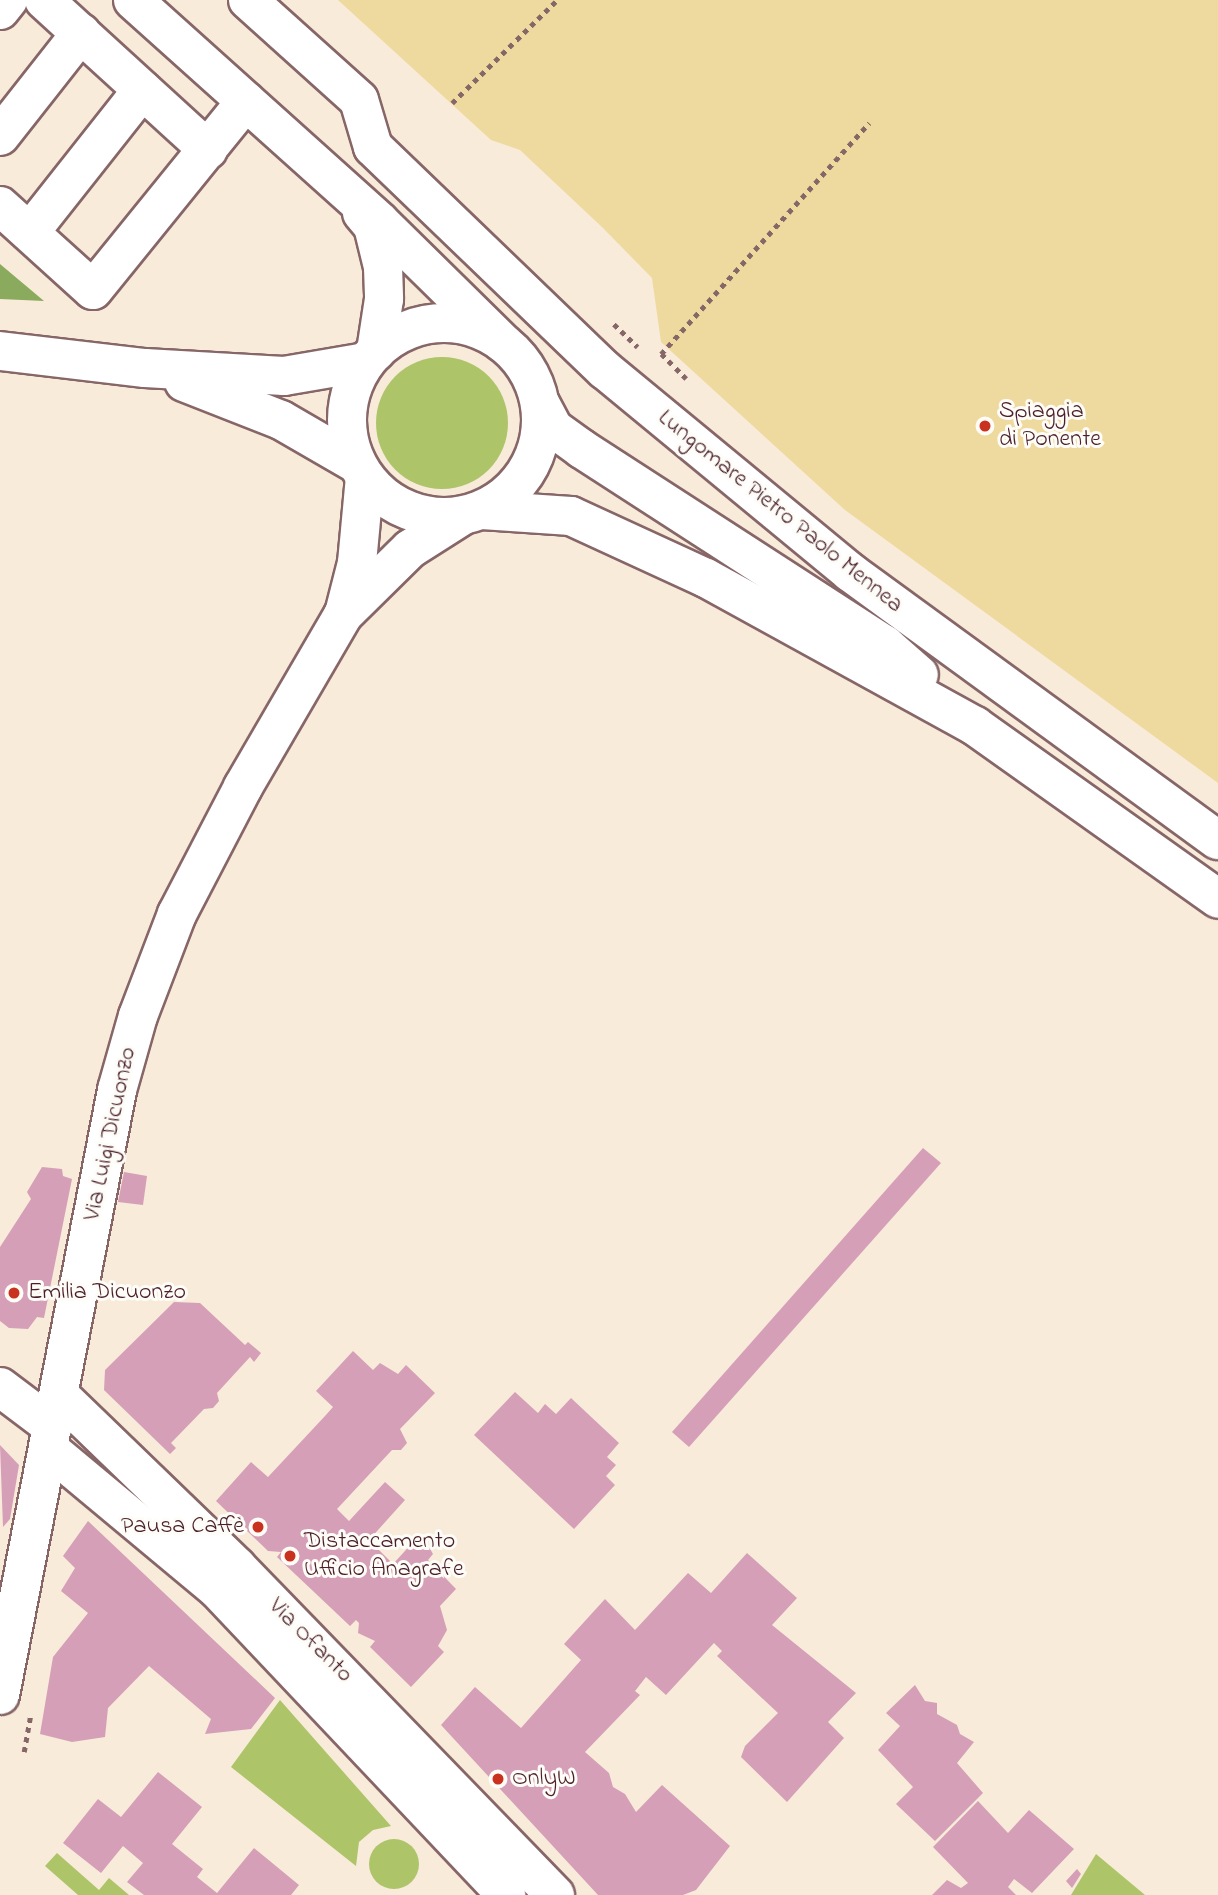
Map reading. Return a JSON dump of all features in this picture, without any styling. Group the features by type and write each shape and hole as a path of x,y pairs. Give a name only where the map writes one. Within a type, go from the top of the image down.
{"street":[{"path":"0,10 8,0"},
{"path":"44,0 208,150"},
{"name":"Lungomare Pietro Paolo Mennea","path":"133,0 338,185 503,343 527,371 553,428 885,645 975,726"},
{"name":"Lungomare Pietro Paolo Mennea","path":"248,0 359,100 373,147 605,370 850,572 1218,840"},
{"path":"0,136 81,33"},
{"path":"30,232 142,90"},
{"path":"0,206 93,290 246,101"},
{"path":"338,185 373,147"},
{"name":"Lungomare Pietro Paolo Mennea","path":"338,185 373,226 383,267 384,299 371,357 348,401 349,444 361,470 384,497 408,510 435,517 472,513 571,516 616,534 792,624 975,726 1218,899"},
{"name":"Lungomare Pietro Paolo Mennea","path":"371,357 398,334 425,325 452,323 480,329 503,343"},
{"path":"0,351 145,368 284,376 371,357"},
{"path":"145,368 281,420 361,470"},
{"name":"Lungomare Pietro Paolo Mennea","path":"472,513 505,497 535,456 541,431 541,405"},
{"name":"Via Luigi Dicuonzo","path":"15,1704 54,1423 117,1090 138,1016 177,914 243,787 343,615 357,563 361,470"},
{"name":"Via Luigi Dicuonzo","path":"343,615 410,550 472,513"},
{"path":"0,1387 54,1423"},
{"name":"Via Ofanto","path":"54,1423 392,1746 506,1895"},
{"name":"Via Ofanto","path":"54,1423 217,1589 555,1895"}],"path":[{"path":"452,103 557,0"},
{"path":"687,379 661,354 869,123"},
{"path":"604,315 643,352"},
{"path":"663,368 682,385"},
{"path":"15,1704 24,1752"}],"green space":[{"path":"0,264 44,301 0,299"},
{"path":"442,357 467,362 479,368 497,386 503,398 508,423 503,448 497,460 479,478 467,484 442,489 417,484 405,478 387,460 381,448 376,423 381,398 387,386 405,368 417,362"},
{"path":"280,1700 391,1826 373,1830 359,1842 356,1866 231,1767"},
{"path":"394,1839 412,1846 419,1864 412,1882 394,1889 376,1882 369,1864 376,1846"},
{"path":"57,1853 99,1890 109,1878 129,1895 78,1895 45,1866"},
{"path":"1096,1854 1145,1895 1071,1895"}],"sand":[{"name":"Spiaggia di Ponente","path":"338,0 1218,0 1218,783 845,510 661,342 652,278 603,228 520,150 491,140"}],"building":[{"path":"923,1148 941,1163 689,1447 672,1432"},
{"path":"42,1167 62,1169 63,1176 72,1179 44,1318 37,1317 28,1329 9,1328 0,1321 0,1247 31,1199 27,1192"},
{"path":"124,1172 147,1176 143,1205 118,1202"},
{"path":"174,1302 200,1303 245,1345 248,1342 261,1353 254,1362 250,1357 217,1393 219,1401 213,1408 204,1409 171,1443 176,1448 170,1454 104,1390 105,1370"},
{"path":"353,1351 373,1370 380,1363 398,1374 406,1365 435,1393 400,1429 407,1443 401,1450 392,1450 337,1509 349,1521 385,1482 405,1500 369,1540 393,1564 415,1540 425,1540 433,1554 428,1560 456,1589 440,1606 447,1630 438,1646 444,1652 411,1687 370,1647 375,1641 358,1633 359,1623 356,1620 350,1626 277,1557 281,1552 268,1551 216,1501 251,1462 268,1477 325,1416 333,1407 316,1391"},
{"path":"515,1392 538,1413 545,1404 556,1414 571,1398 619,1443 607,1457 616,1465 606,1476 615,1485 574,1529 474,1435"},
{"path":"0,1445 19,1465 10,1519 3,1527"},
{"path":"88,1521 275,1698 251,1729 205,1734 211,1719 149,1666 108,1708 105,1737 72,1742 40,1734 53,1657 88,1613 61,1591 75,1568 63,1556"},
{"path":"747,1553 797,1598 772,1625 856,1693 828,1722 844,1738 787,1802 741,1757 745,1746 778,1713 717,1656 722,1651 714,1643 666,1695 646,1677 635,1691 640,1695 585,1752 609,1773 613,1787 625,1794 636,1812 662,1785 730,1846 696,1890 683,1895 598,1895 441,1725 475,1687 521,1728 581,1660 564,1644 605,1599 635,1630 688,1573 711,1593"},
{"path":"915,1685 925,1701 937,1703 937,1714 957,1725 960,1734 974,1742 957,1763 983,1793 935,1841 896,1804 913,1787 878,1750 900,1726 886,1713"},
{"path":"158,1772 202,1807 172,1844 203,1869 197,1877 217,1893 254,1848 299,1885 291,1895 144,1895 127,1882 143,1863 123,1846 101,1873 63,1843 98,1799 121,1817"},
{"path":"978,1801 1008,1833 1029,1810 1074,1849 1032,1893 1014,1879 1008,1887 1016,1895 932,1895 947,1880 961,1888 968,1883 933,1847"},
{"path":"1077,1869 1081,1874 1072,1888 1066,1881"}],"place":[{"name":"Spiaggia di Ponente","path":"985,426"},
{"name":"Emilia Dicuonzo","path":"14,1293"},
{"name":"Pausa Caffè","path":"258,1527"},
{"name":"Distaccamento Ufficio Anagrafe","path":"290,1556"},
{"name":"OnlyW","path":"498,1779"}]}
